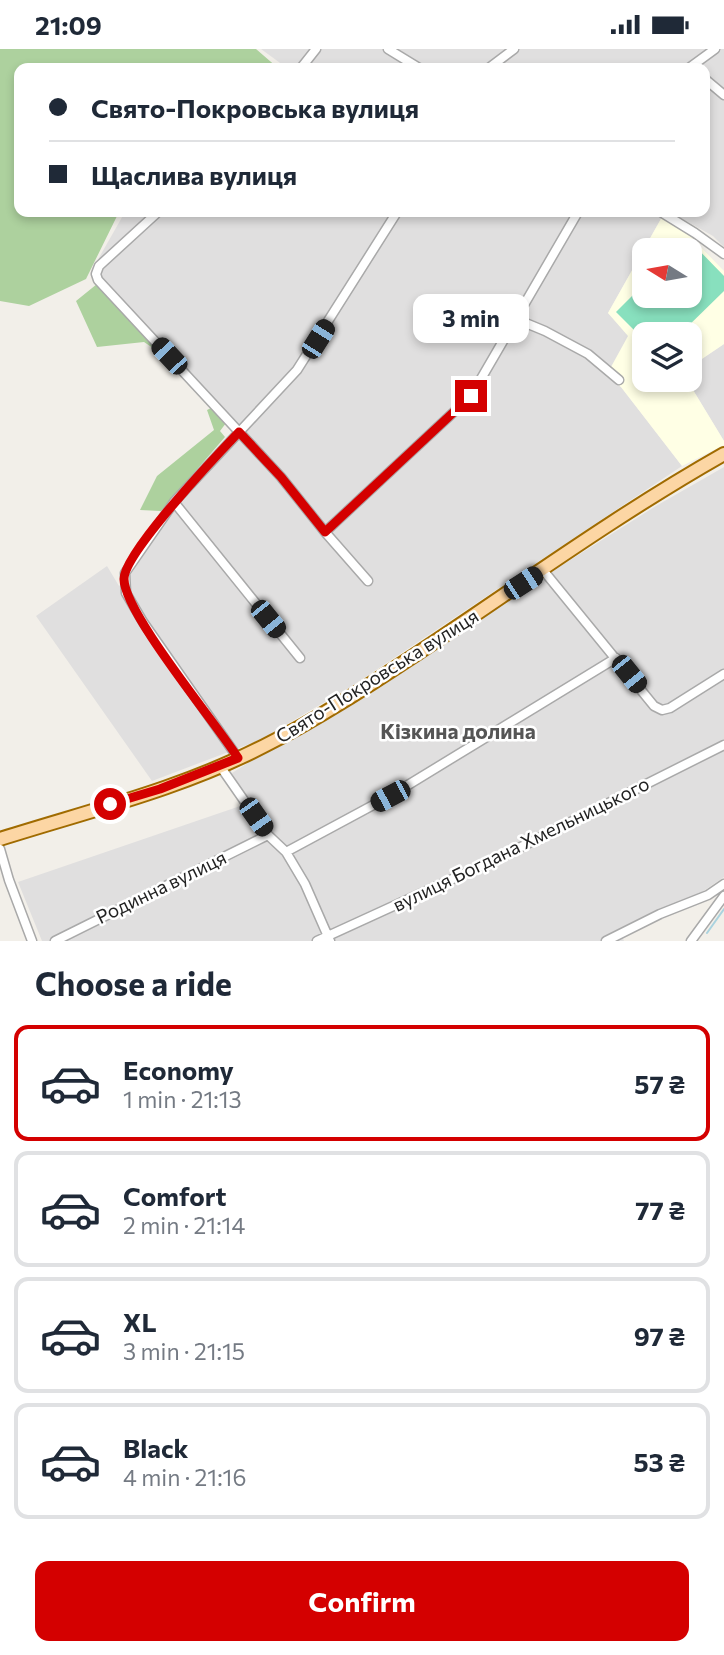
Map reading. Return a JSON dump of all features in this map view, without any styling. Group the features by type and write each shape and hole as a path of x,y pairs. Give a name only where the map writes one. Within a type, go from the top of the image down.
{"main road":[{"name":"Свято-Покровська вулиця","path":"1,842 160,789 267,745 347,699 614,522 724,454"}],"street":[{"path":"305,63 316,49"},
{"path":"388,49 411,63"},
{"path":"496,63 514,49"},
{"path":"697,63 715,49"},
{"path":"710,83 724,95"},
{"path":"153,217 99,266 96,274 98,280 281,477 368,580"},
{"path":"238,758 126,593 124,578 129,565 174,502 297,370 394,217"},
{"path":"325,532 471,396 575,217"},
{"path":"669,217 724,254"},
{"path":"516,319 587,354 619,380"},
{"path":"174,502 300,658"},
{"path":"543,570 654,706 662,710 670,708 724,674"},
{"path":"286,852 390,796 616,658"},
{"name":"вулиця Богдана Хмельницького","path":"317,941 507,854 724,745"},
{"path":"220,766 268,835 286,852 305,884 328,938"},
{"name":"Родинна вулиця","path":"55,941 268,835"},
{"path":"1,842 9,880 32,941"},
{"path":"606,941 660,914 708,895 724,884"},
{"path":"691,941 724,896"}],"shaded area":[{"path":"261,49 310,49 299,63 280,63"},
{"path":"318,49 382,49 405,63 307,63"},
{"path":"394,49 724,49 724,247 713,236 679,217 710,217 710,63 418,63"},
{"path":"122,217 662,217 650,238 632,238 632,270 608,313 629,336 607,376 621,387 682,466 352,686 260,740 152,781 36,616 107,566 119,586 128,579 178,502 243,432 103,279 96,263"},
{"path":"662,217 692,238 650,238"},
{"path":"702,248 724,271 724,344 702,359 702,322 632,322 632,392 694,392 724,445 682,466 621,387 606,376 628,336 608,313 632,270 632,308 702,308"},
{"path":"724,344 724,441 694,392 702,392 702,359"},
{"path":"724,467 724,877 702,892 620,932 624,941 42,941 18,882 249,803 232,773 656,506"}],"green space":[{"path":"0,49 256,49 272,63 14,63 14,217 117,217 86,279 29,306 0,301"},
{"path":"702,253 724,276 724,291 692,322 632,322 632,328 616,312 632,296 632,308 702,308"},
{"path":"97,284 156,347 144,342 97,347 76,301"},
{"path":"213,407 226,423 220,431 225,437 161,511 140,510 157,476 214,430 207,410"}],"waterway":[{"path":"707,933 724,909"}],"district":[{"name":"Кізкина долина","path":"458,732"}],"route":[{"path":"110,804 160,789 238,758 153,638 126,593 124,578 129,565 174,502 239,432 281,477 325,532 471,396"}]}
